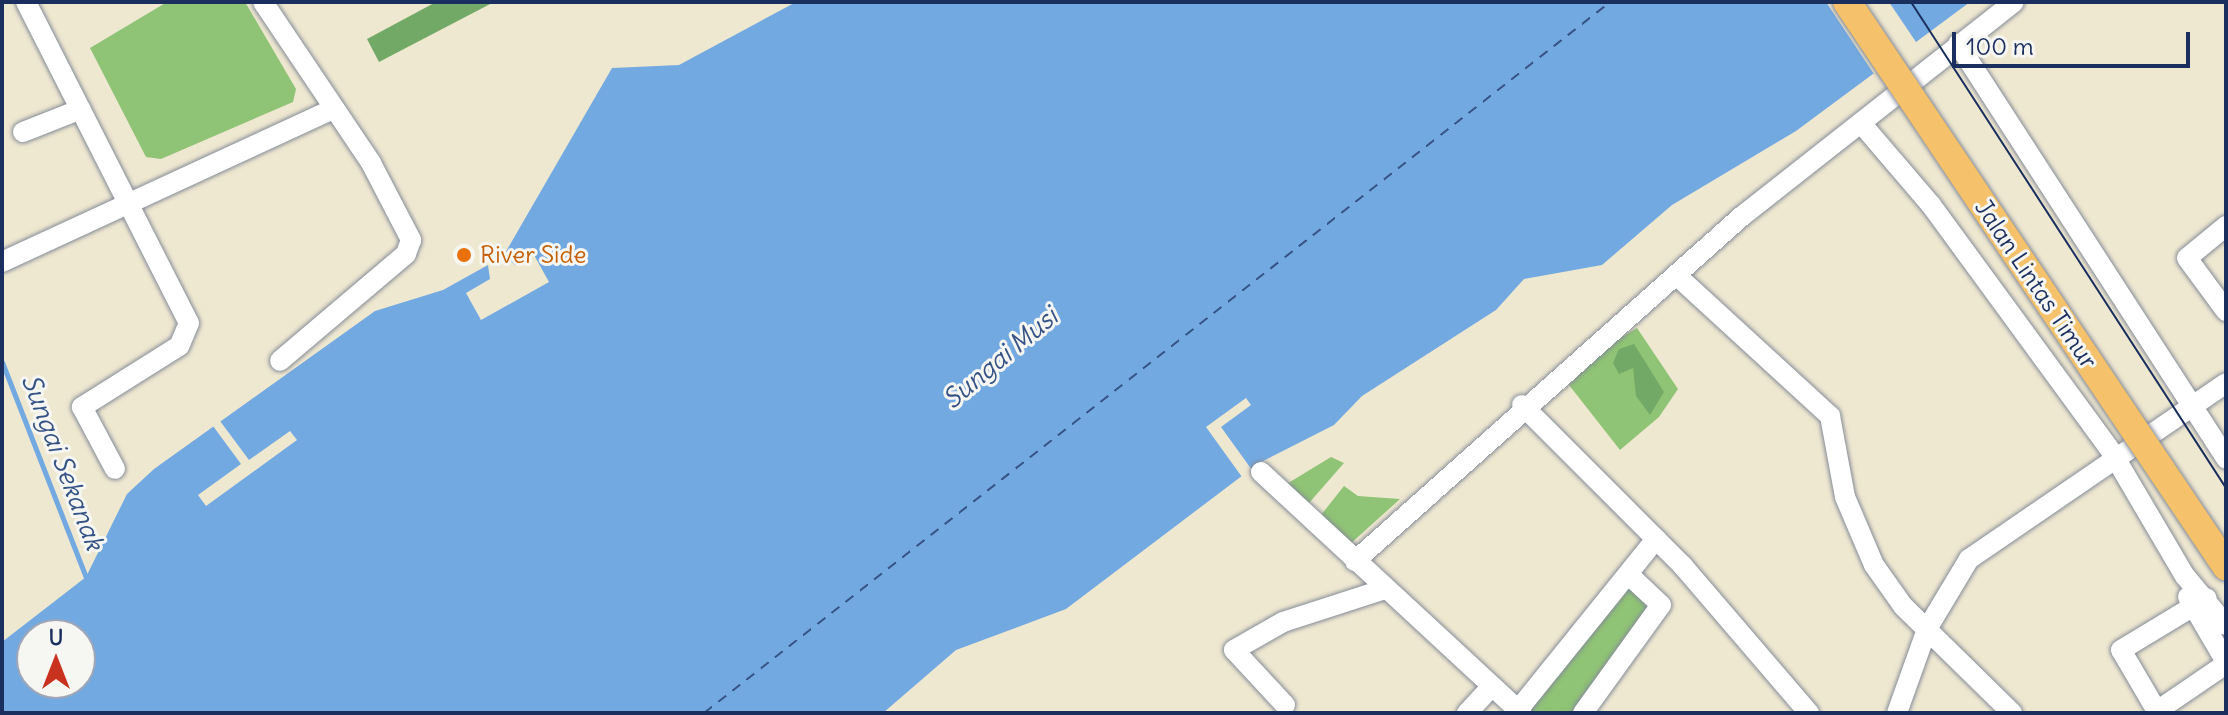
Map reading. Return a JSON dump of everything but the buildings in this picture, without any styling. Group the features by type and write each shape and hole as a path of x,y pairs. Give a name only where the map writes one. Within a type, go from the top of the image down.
{"highway":[{"name":"Jalan Lintas Timur","path":"1847,2 2226,566"},
{"name":"Jalan Lintas Timur","path":"1868,2 2226,534"}],"street":[{"path":"26,2 190,332 179,346 82,407 115,469"},
{"path":"263,2 371,163 410,246 280,361"},
{"path":"1355,561 1522,405 1861,123 2014,2"},
{"path":"1958,44 2226,459"},
{"path":"23,132 81,109"},
{"path":"2,262 127,201 333,109"},
{"path":"1861,123 1931,205 2113,454 2199,603 2226,663 2157,712 2121,650 2199,603"},
{"path":"2226,226 2187,258 2226,311"},
{"path":"1676,275 1830,416 1862,543 1927,629 2012,713"},
{"path":"1897,713 1927,629 1969,559 1992,538 2113,454 2226,383"},
{"path":"1522,405 1656,539 1809,713"},
{"path":"1261,472 1382,590 1519,712 1656,539"},
{"path":"1583,713 1661,605 1629,575"},
{"path":"1285,705 1234,650 1283,622 1382,590"},
{"path":"2199,603 2226,625"},
{"path":"1467,713 1492,690"}],"green space":[{"path":"167,2 245,2 296,89 293,102 161,159 146,157 90,48"},
{"path":"436,2 494,2 379,62 367,39"},
{"path":"1637,328 1678,389 1659,417 1620,450 1569,385 1608,345"},
{"path":"1634,344 1664,392 1650,415 1636,396 1633,368 1619,374 1613,363 1619,349"},
{"path":"1331,457 1344,463 1309,503 1285,485"},
{"path":"1344,486 1358,496 1400,499 1349,545 1321,515"},
{"path":"1629,586 1655,606 1576,713 1530,711"}],"water":[{"name":"Sungai Musi","path":"796,2 1970,2 1796,131 1672,205 1602,265 1524,279 1496,310 1362,396 1334,425 1259,463 1066,609 956,650 883,713 2,713 2,642 16,631 16,699 96,699 96,619 32,619 86,577 127,494 154,469 375,311 443,290 488,265 490,279 466,293 481,320 549,282 534,255 515,265 504,255 612,68 679,65"}],"pier":[{"path":"1826,2 1889,2 1918,45 1876,77"},
{"path":"1246,398 1251,405 1221,427 1252,470 1242,477 1206,427"},
{"path":"220,421 249,460 290,431 297,440 206,506 198,495 241,464 213,426"}],"waterway":[{"name":"Sungai Sekanak","path":"2,362 86,577"}],"ferry route":[{"path":"704,713 1610,2"}],"tram line":[{"path":"1911,2 2226,488"}],"place":[{"name":"River Side","path":"464,255"}]}
